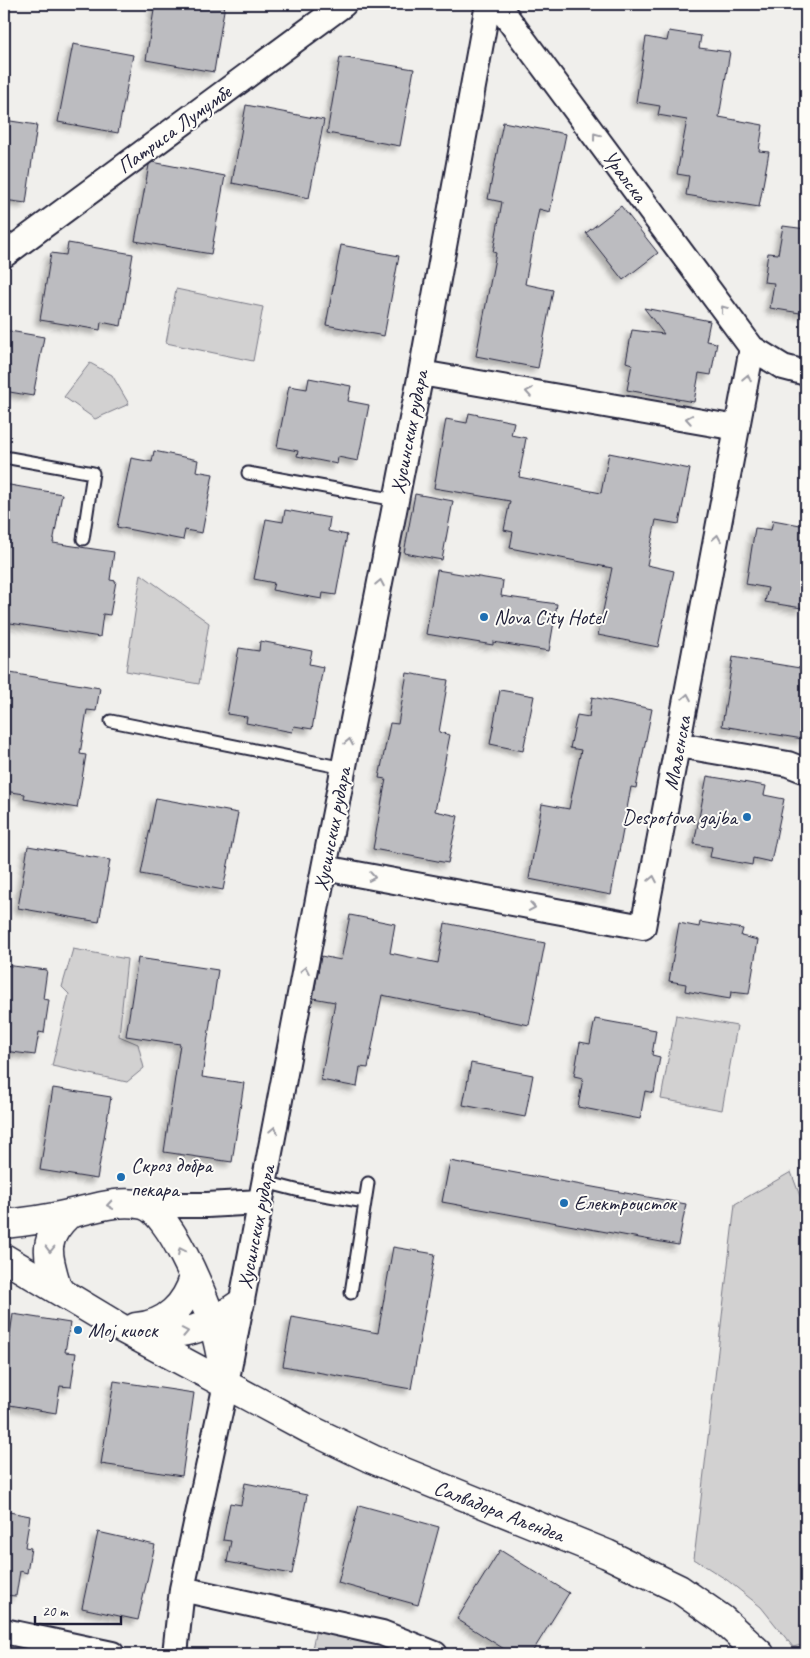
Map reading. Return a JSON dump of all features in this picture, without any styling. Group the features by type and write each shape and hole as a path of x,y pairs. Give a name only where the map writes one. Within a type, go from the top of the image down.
{"street":[{"name":"Патриса Лумумбе","path":"4,255 344,4"},
{"name":"Хусинских рудара","path":"175,1654 182,1589 226,1384 421,373 488,4"},
{"name":"Уралска","path":"497,4 752,348"},
{"path":"752,348 783,367 806,373"},
{"name":"Маљенска","path":"324,868 643,927 679,745 752,348"},
{"path":"421,373 737,428"},
{"path":"679,745 788,764 806,771"},
{"path":"4,1224 69,1214 91,1207 120,1203 207,1205 262,1192"},
{"path":"144,1205 153,1210 168,1226 194,1277 213,1322 226,1384"},
{"path":"58,1290 49,1254 50,1236 57,1225 69,1214"},
{"path":"4,1258 119,1327 150,1333 172,1334 191,1332 213,1322 240,1304"},
{"path":"119,1327 148,1326 166,1318 181,1305 191,1288 194,1277"},
{"name":"Салвадора Аљендеа","path":"119,1327 270,1409 372,1459 600,1551 679,1589 722,1619 760,1654"},
{"path":"182,1589 382,1633 435,1654"},
{"path":"4,1631 72,1650 112,1654"}],"lane":[{"path":"4,457 93,472 83,539"},
{"path":"248,473 396,500"},
{"path":"110,721 344,768"},
{"path":"351,1293 368,1183"},
{"path":"262,1192 300,1190 366,1202"}],"shaded area":[{"path":"176,289 263,307 253,361 166,343"},
{"path":"90,363 112,375 129,404 95,419 64,397"},
{"path":"141,574 209,623 199,684 126,671"},
{"path":"73,949 127,959 119,1036 138,1044 144,1068 127,1082 52,1066 69,994 62,987"},
{"path":"676,1015 737,1026 722,1110 661,1099"},
{"path":"791,1172 806,1212 806,1644 793,1647 761,1607 727,1580 694,1559 735,1204"},
{"path":"318,1619 435,1654 311,1654"}],"building":[{"path":"155,4 225,4 214,72 146,60"},
{"path":"669,31 701,36 699,48 730,52 719,117 763,125 759,151 769,152 759,207 686,195 689,176 677,174 687,120 658,115 660,106 636,102 646,37 667,41"},
{"path":"73,44 133,55 118,133 58,122"},
{"path":"340,57 414,69 400,146 327,133"},
{"path":"246,105 324,120 309,198 232,183"},
{"path":"4,120 37,125 26,203 4,200"},
{"path":"503,122 566,134 550,212 539,209 525,284 553,290 538,368 476,356 496,253 493,252 502,202 488,199"},
{"path":"152,162 225,176 211,254 135,241 149,165"},
{"path":"621,206 658,253 623,280 586,233"},
{"path":"783,226 806,229 806,314 770,308 774,283 764,282 768,253 778,254"},
{"path":"68,243 133,254 121,326 101,322 100,330 40,320 51,253 66,255"},
{"path":"341,245 399,256 384,336 326,325"},
{"path":"644,308 710,321 706,341 717,343 711,375 699,373 694,402 627,390 632,364 626,362 632,330 664,334"},
{"path":"4,330 44,337 33,396 4,391"},
{"path":"309,378 351,386 348,401 369,405 358,461 338,457 337,464 297,456 298,451 277,447 289,386 307,389"},
{"path":"469,413 514,422 511,435 526,438 519,477 601,493 609,453 690,469 679,524 656,520 647,565 674,571 658,647 598,635 612,568 510,548 513,532 504,530 510,501 434,488 446,419 467,423"},
{"path":"154,451 198,460 196,471 213,474 202,533 185,530 183,540 117,527 131,458 152,462"},
{"path":"4,484 62,494 53,543 114,552 110,580 116,581 110,615 103,614 100,637 4,622"},
{"path":"415,494 453,501 442,560 404,553"},
{"path":"285,510 330,518 328,531 347,535 336,595 323,593 322,599 272,590 274,583 254,579 266,519 283,522"},
{"path":"773,520 806,526 806,596 804,596 802,608 765,602 768,588 746,584 755,528 771,530"},
{"path":"437,570 503,581 501,596 557,604 549,651 493,642 493,645 426,634"},
{"path":"260,641 312,651 309,664 323,667 312,729 294,726 292,732 246,723 247,717 227,714 239,648 259,651"},
{"path":"733,657 806,669 806,720 803,739 722,726"},
{"path":"4,672 100,688 96,711 87,710 80,754 86,755 77,808 24,799 25,794 4,791"},
{"path":"407,673 448,680 439,732 450,735 435,811 458,816 448,863 373,849 386,779 379,778 390,723 398,724"},
{"path":"500,690 534,696 523,751 490,744"},
{"path":"592,697 652,709 636,788 631,787 611,895 529,879 542,804 569,809 581,750 570,748 577,715 589,717"},
{"path":"707,776 766,786 764,795 784,799 771,862 753,858 752,865 710,857 712,847 694,844"},
{"path":"156,798 238,813 223,890 141,874"},
{"path":"28,846 110,860 99,922 18,908"},
{"path":"350,915 395,924 390,953 438,963 445,923 545,943 529,1025 382,995 368,1068 360,1067 357,1087 321,1080 335,1002 313,998 321,956 341,960"},
{"path":"700,922 743,929 741,936 758,940 749,994 731,992 730,999 685,991 686,984 669,981 679,923 699,927"},
{"path":"138,958 218,970 202,1077 244,1083 232,1162 164,1152 180,1044 126,1036"},
{"path":"4,965 47,970 43,999 49,1000 44,1033 39,1032 35,1055 4,1051"},
{"path":"595,1019 656,1030 652,1055 660,1057 654,1093 645,1091 640,1119 578,1107 583,1078 574,1076 580,1042 590,1044"},
{"path":"471,1063 533,1075 525,1117 463,1105"},
{"path":"53,1088 111,1097 97,1179 40,1170"},
{"name":"Електроисток","path":"450,1161 686,1204 678,1245 442,1202"},
{"path":"393,1247 435,1254 411,1389 283,1366 292,1317 378,1333"},
{"path":"13,1314 70,1323 65,1352 76,1353 71,1387 60,1386 56,1413 4,1404 4,1340 9,1341"},
{"path":"114,1381 194,1393 182,1476 101,1464"},
{"path":"245,1483 307,1495 292,1574 227,1562 231,1541 223,1540 230,1503 241,1505"},
{"path":"359,1505 439,1527 418,1605 338,1583"},
{"path":"4,1511 30,1516 25,1547 31,1548 27,1573 20,1571 16,1596 4,1595"},
{"path":"98,1532 155,1545 138,1620 82,1608"},
{"path":"500,1550 569,1593 531,1654 512,1654 457,1619"}],"place":[{"name":"Nova City Hotel","path":"484,617"},
{"name":"Despotova gajba","path":"747,817"},
{"name":"Скроз добра пекара","path":"121,1177"},
{"name":"Електроисток","path":"564,1203"},
{"name":"Мој киоск","path":"78,1330"}]}
